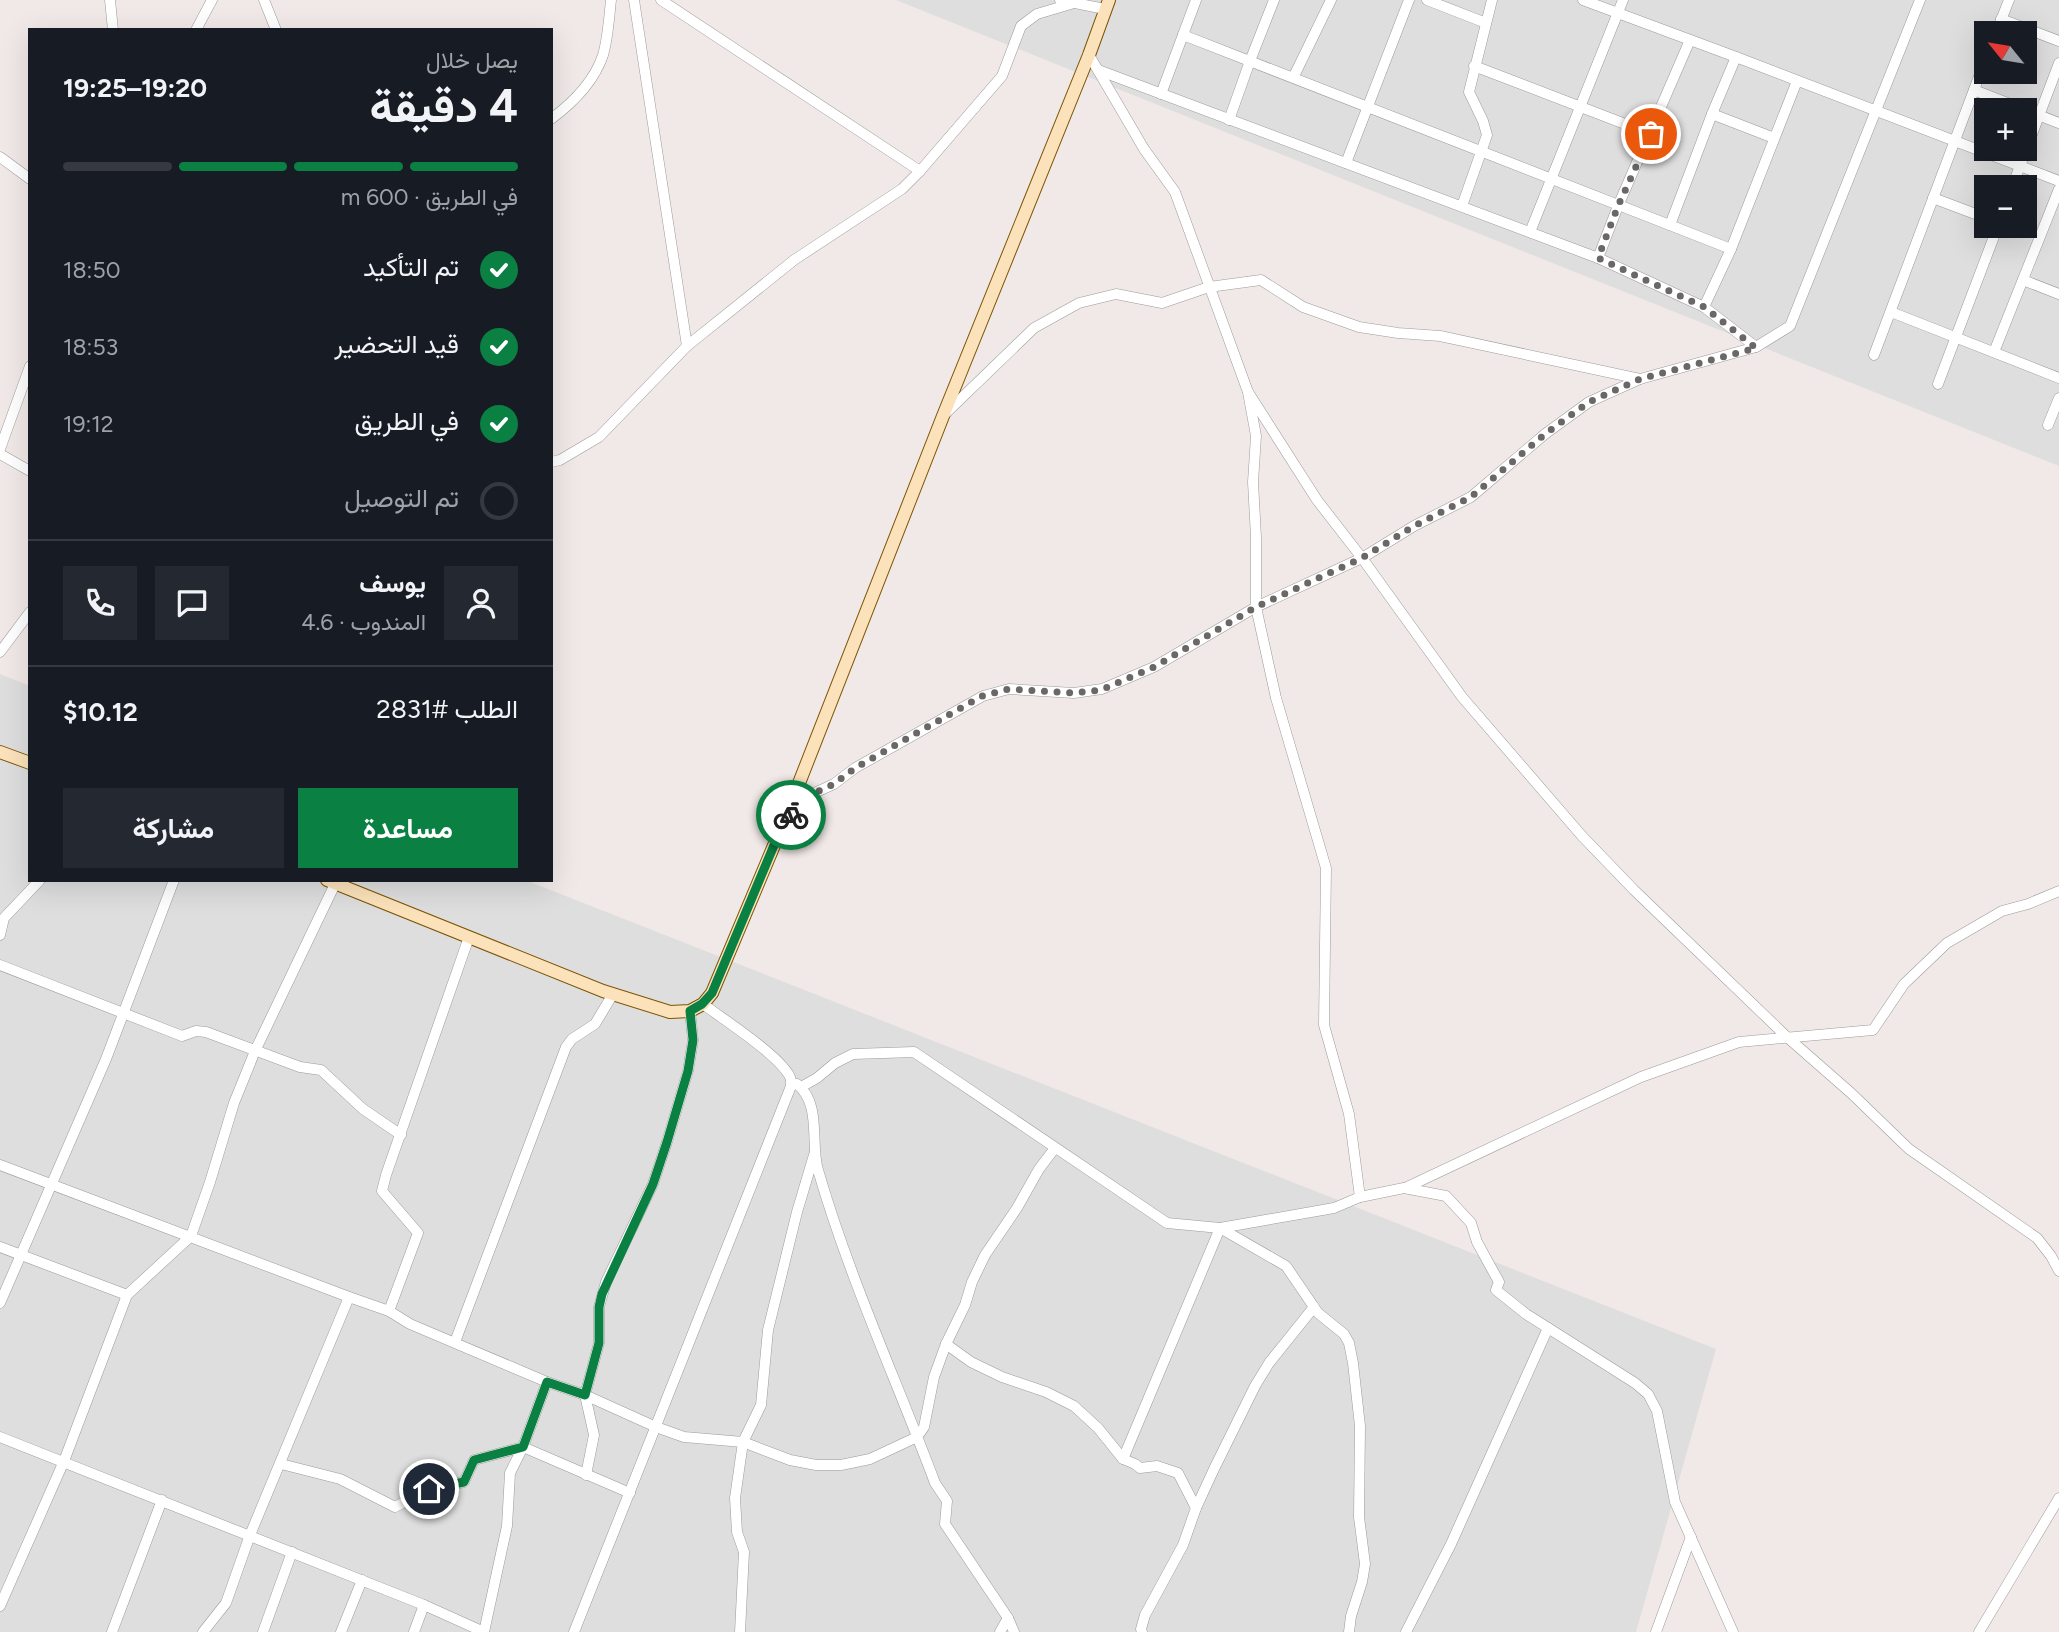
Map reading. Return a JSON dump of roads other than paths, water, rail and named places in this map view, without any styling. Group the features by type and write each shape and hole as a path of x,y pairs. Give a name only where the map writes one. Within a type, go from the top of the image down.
{"street":[{"path":"110,0 113,28"},
{"path":"197,28 212,0"},
{"path":"264,0 275,28"},
{"path":"553,118 570,105 588,84 603,55 611,0"},
{"path":"634,0 687,346"},
{"path":"661,0 920,171"},
{"path":"0,1606 64,1461 127,1295 191,1236 234,1103 331,882 613,994 670,1012 690,1011 702,1004 712,993 783,824 1107,4 1060,0"},
{"path":"1161,94 1196,0"},
{"path":"1229,120 1275,0"},
{"path":"1294,76 1331,0"},
{"path":"1346,163 1409,0"},
{"path":"1427,0 1486,23"},
{"path":"1462,206 1487,135 1469,92 1492,0"},
{"path":"1583,0 2059,181"},
{"path":"1530,232 1623,0"},
{"path":"783,824 810,795 834,784 855,768 982,696 1009,689 1074,693 1101,690 1154,667 1256,607 1362,558 1414,526 1471,497 1545,434 1589,402 1640,379 1756,348 1790,326 1920,0"},
{"path":"2009,0 2001,19 2059,41"},
{"path":"553,462 599,437 687,346 794,260 902,188 920,171 1002,76 1021,26 1037,15 1074,2"},
{"path":"1183,35 1294,76 1731,249"},
{"path":"1598,258 1690,40"},
{"path":"1089,55 1144,149 1175,192 1248,392 1256,436 1253,482 1256,607 1276,698 1326,868 1324,1025 1349,1114 1360,1198"},
{"path":"1670,225 1736,57"},
{"path":"2017,175 2059,63"},
{"path":"1474,66 1651,134"},
{"path":"1098,70 1598,258 1704,307 1756,348"},
{"path":"1704,307 1731,249 1797,81"},
{"path":"1874,355 1975,84"},
{"path":"1973,90 2059,123"},
{"path":"1712,114 1773,138"},
{"path":"0,157 28,178"},
{"path":"1994,352 2059,189"},
{"path":"1933,198 1974,213"},
{"path":"1938,384 1993,238"},
{"path":"943,416 1034,328 1079,303 1116,295 1162,303 1209,287 1261,280 1303,307 1359,327 1398,334 1440,336 1640,379"},
{"path":"2023,280 2059,294"},
{"path":"1891,312 2059,378"},
{"path":"0,449 28,372"},
{"path":"1248,392 1317,500 1462,697 1582,836 1634,890 1787,1037 1909,1149 2037,1238 2059,1271"},
{"path":"2048,425 2059,398"},
{"path":"0,454 28,470"},
{"path":"0,652 28,615"},
{"path":"0,751 28,762"},
{"path":"0,935 4,918 38,882"},
{"path":"0,1303 124,1013 173,882"},
{"path":"801,1087 853,1054 914,1052 1167,1223 1220,1228 1334,1208 1360,1198 1404,1188 1641,1077 1739,1042 1873,1030 1904,984 1947,943 2002,911 2059,891"},
{"path":"389,1311 418,1233 382,1191 469,937"},
{"path":"0,965 182,1036 196,1031 206,1032 300,1067 321,1070 363,1109 401,1135"},
{"path":"455,1342 566,1047 572,1039 595,1024 613,994"},
{"path":"574,1632 792,1086 788,1073 771,1055 702,1004"},
{"path":"586,1475 594,1435 585,1395 599,1343 599,1307 602,1294 653,1184 688,1071 693,1040 690,1011"},
{"path":"791,1079 801,1087 807,1097 814,1121 817,1167 856,1283 935,1483 947,1501 945,1524 1008,1618 1014,1632"},
{"path":"0,1165 389,1311 410,1324 684,1437 743,1443 790,1460 816,1465 841,1465 870,1459 917,1437 924,1427 932,1387 946,1344 965,1305 972,1282 985,1255 1055,1148"},
{"path":"740,1632 744,1552 737,1532 734,1498 743,1443 761,1405 768,1330 797,1212 816,1149"},
{"path":"1404,1188 1446,1196 1471,1223 1477,1242 1499,1282 1496,1290 1511,1304 1635,1382 1648,1394 1657,1411 1675,1502 1733,1632"},
{"path":"1220,1228 1286,1266 1314,1307 1344,1334 1349,1343 1360,1426 1359,1517 1365,1564 1349,1632"},
{"path":"1123,1459 1220,1228"},
{"path":"0,1247 127,1295"},
{"path":"202,1632 226,1603 250,1535 349,1297"},
{"path":"1142,1632 1145,1615 1175,1561 1196,1508 1255,1386 1269,1363 1314,1307"},
{"path":"1406,1632 1451,1544 1548,1328"},
{"path":"946,1344 971,1362 1074,1406 1098,1428 1123,1459 1140,1468 1157,1466 1178,1473 1196,1508"},
{"path":"0,1437 362,1580 484,1632 507,1526 510,1473 523,1447 547,1382"},
{"path":"281,1464 340,1479 395,1507 429,1489 464,1482 474,1460 523,1447 630,1493"},
{"path":"1979,1632 2059,1498"},
{"path":"112,1632 162,1500"},
{"path":"1656,1632 1691,1537"},
{"path":"262,1632 292,1552"},
{"path":"341,1632 362,1580"},
{"path":"414,1632 424,1605"},
{"path":"1000,1632 1008,1618"}]}
